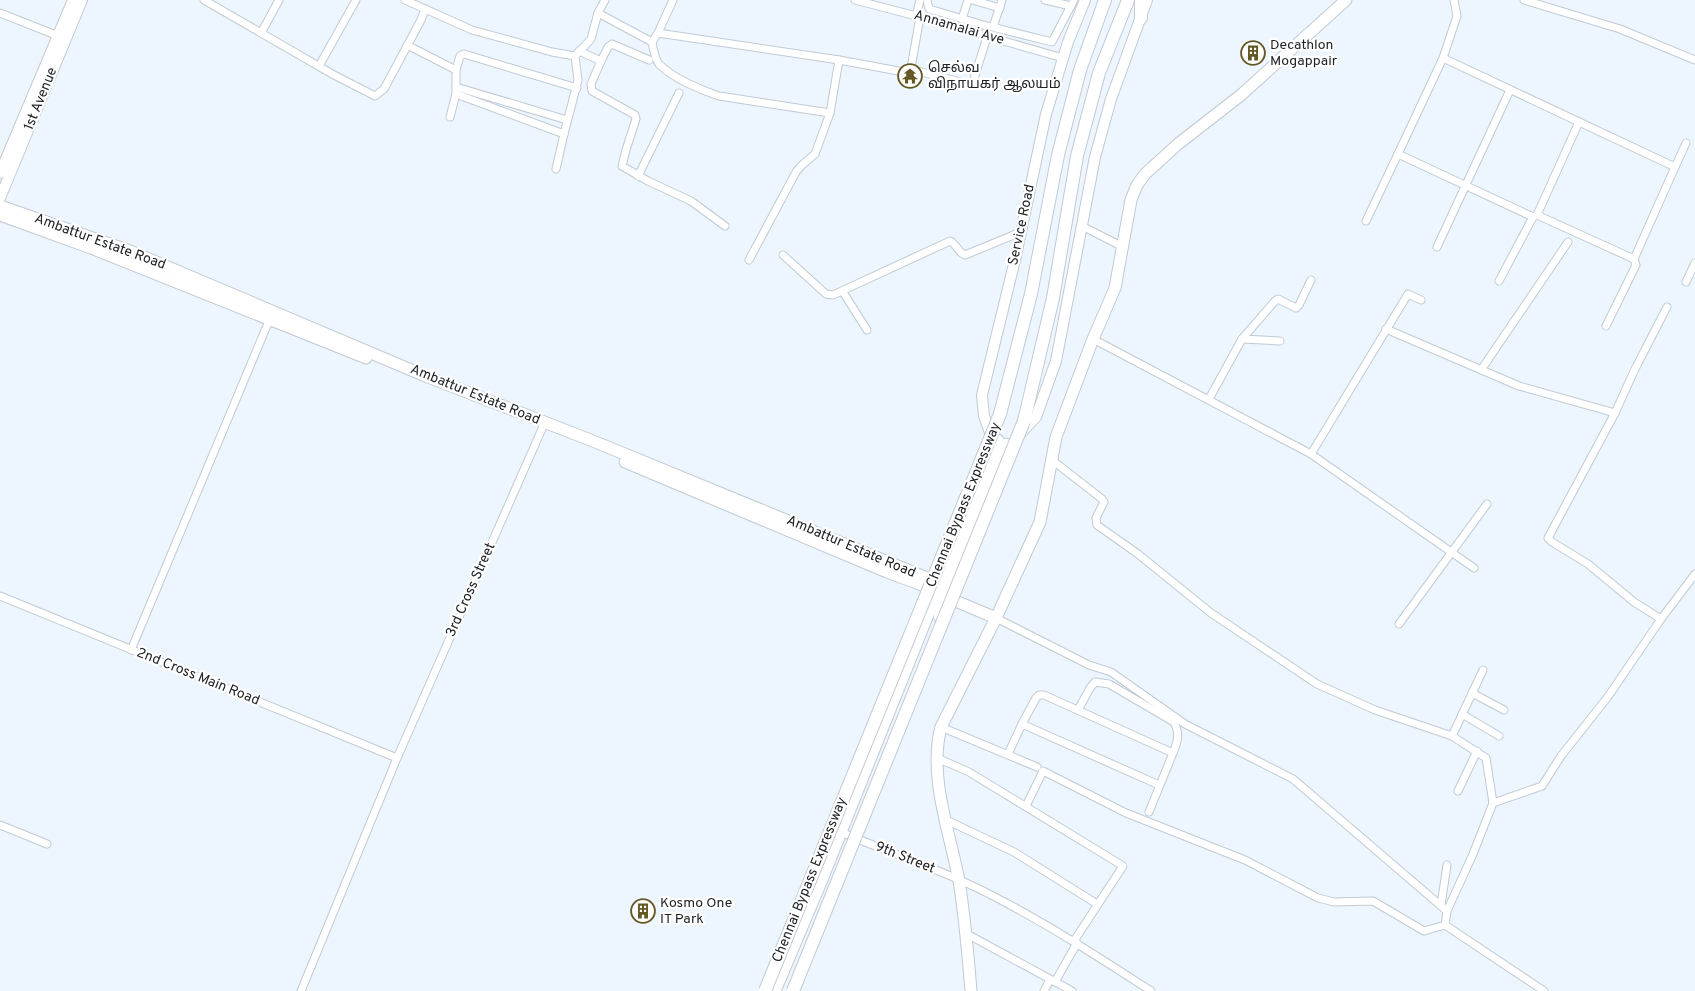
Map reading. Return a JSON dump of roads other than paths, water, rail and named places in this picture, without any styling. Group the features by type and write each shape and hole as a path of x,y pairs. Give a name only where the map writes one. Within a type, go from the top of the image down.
{"highway":[{"name":"Chennai Bypass Expressway","path":"765,991 1000,414 1031,294 1058,154 1080,70 1105,0"},
{"name":"Chennai Bypass Expressway","path":"793,991 1024,421 1053,298 1076,156 1099,73 1128,0"},
{"path":"1140,18 1141,0"}],"main road":[{"path":"971,991 967,934 959,880 944,819 937,746 941,728 996,618 1040,522 1056,437 1092,339 1115,288 1131,200 1137,185 1145,174 1178,144 1241,95 1346,0"},
{"name":"Ambattur Estate Road","path":"0,206 130,251 271,315"},
{"name":"Ambattur Estate Road","path":"0,216 271,315 423,375 912,577 996,618"},
{"path":"787,991 846,834 1002,442"},
{"path":"775,991 846,834"}],"street":[{"name":"1st Avenue","path":"0,198 62,38 73,0"},
{"name":"1st Avenue","path":"0,173 62,38 82,0"},
{"path":"204,0 357,88 375,96 384,89 421,20 424,9"},
{"path":"261,33 279,0"},
{"path":"319,66 356,0"},
{"path":"405,0 472,30 552,52 577,53 601,61"},
{"path":"556,170 576,88 578,71 577,53 590,39 598,13 605,0"},
{"path":"652,42 673,0"},
{"name":"Annamalai Ave","path":"855,0 918,16 1063,58"},
{"path":"910,69 920,0"},
{"path":"927,0 929,9 987,26 993,26 1003,0"},
{"path":"962,19 970,0 1000,8"},
{"path":"658,33 839,60 904,72 910,69 972,86 990,37 996,28 1003,0"},
{"path":"1045,0 1072,3 1047,53"},
{"name":"Service Road","path":"1002,442 991,437 984,416 982,395 1021,232 1046,114 1063,58 1085,0"},
{"path":"1002,442 1013,441 1036,417 1056,361 1095,157 1111,99 1147,0"},
{"path":"1366,221 1443,58 1456,16 1454,0"},
{"path":"1524,0 1620,29 1695,60"},
{"path":"0,13 62,38"},
{"path":"598,13 652,42 658,64 685,82 705,91 719,96 830,113"},
{"path":"996,28 1052,42"},
{"path":"649,60 612,44 608,47 591,84 591,89 635,115 636,119 622,163 625,169 691,201 725,226"},
{"path":"407,45 456,70"},
{"path":"450,117 456,90 456,70 460,56 464,54 576,88"},
{"path":"1443,58 1675,167"},
{"path":"749,260 796,172 815,154 830,113 839,60"},
{"path":"456,90 567,120"},
{"path":"456,90 564,134"},
{"path":"1437,247 1510,90"},
{"path":"638,176 679,94"},
{"path":"1499,281 1535,216 1578,122"},
{"path":"1606,326 1636,264 1634,259 1686,143"},
{"path":"1398,154 1634,259"},
{"path":"1082,226 1123,247"},
{"path":"783,255 826,294 834,295 950,242 955,244 962,254 965,255 1021,232"},
{"path":"1481,370 1568,242"},
{"path":"1686,282 1695,263"},
{"path":"1209,399 1242,340 1275,301 1278,299 1296,308 1311,280"},
{"path":"843,292 867,330"},
{"path":"1311,454 1408,294 1421,300"},
{"path":"1661,619 1634,602 1588,564 1548,538 1615,413 1667,307"},
{"path":"131,650 271,315"},
{"path":"1386,329 1519,386 1615,413"},
{"path":"1092,339 1311,454 1474,568"},
{"path":"1242,340 1280,341"},
{"name":"3rd Cross Street","path":"301,991 397,758 544,425"},
{"path":"1052,460 1102,499 1104,502 1096,518 1097,525 1138,554 1211,613 1262,649 1317,684 1375,710 1452,736 1486,758 1493,803 1473,854 1447,911 1445,926"},
{"path":"1399,624 1487,504"},
{"path":"1493,803 1542,786 1561,756 1608,698 1661,619 1695,574"},
{"name":"2nd Cross Main Road","path":"0,596 397,758"},
{"path":"996,618 1089,665 1111,672 1185,724 1293,779 1447,911"},
{"path":"1452,736 1483,670"},
{"path":"1078,710 1090,688 1096,682 1109,684 1174,722 1179,732 1178,741 1149,812"},
{"path":"1472,693 1504,710"},
{"path":"1008,754 1039,694 1173,753"},
{"path":"1462,714 1499,736"},
{"path":"1022,724 1159,785"},
{"path":"941,728 1037,767"},
{"path":"1458,791 1477,751"},
{"path":"937,758 969,772 1124,866 1097,904 1052,981 1044,991"},
{"path":"1026,806 1043,771 1126,813 1245,860 1318,898 1334,902 1373,901 1424,931 1445,926 1544,991"},
{"path":"944,819 1014,852 1097,904"},
{"path":"0,825 47,844"},
{"name":"9th Street","path":"846,834 995,896 1075,942 1151,991"},
{"path":"1441,905 1447,865"},
{"path":"967,934 1072,991"}],"place":[{"name":"Decathlon Mogappair","path":"1253,53"},
{"name":"செல்வ விநாயகர் ஆலயம்","path":"910,76"},
{"name":"Kosmo One IT Park","path":"643,911"}]}
